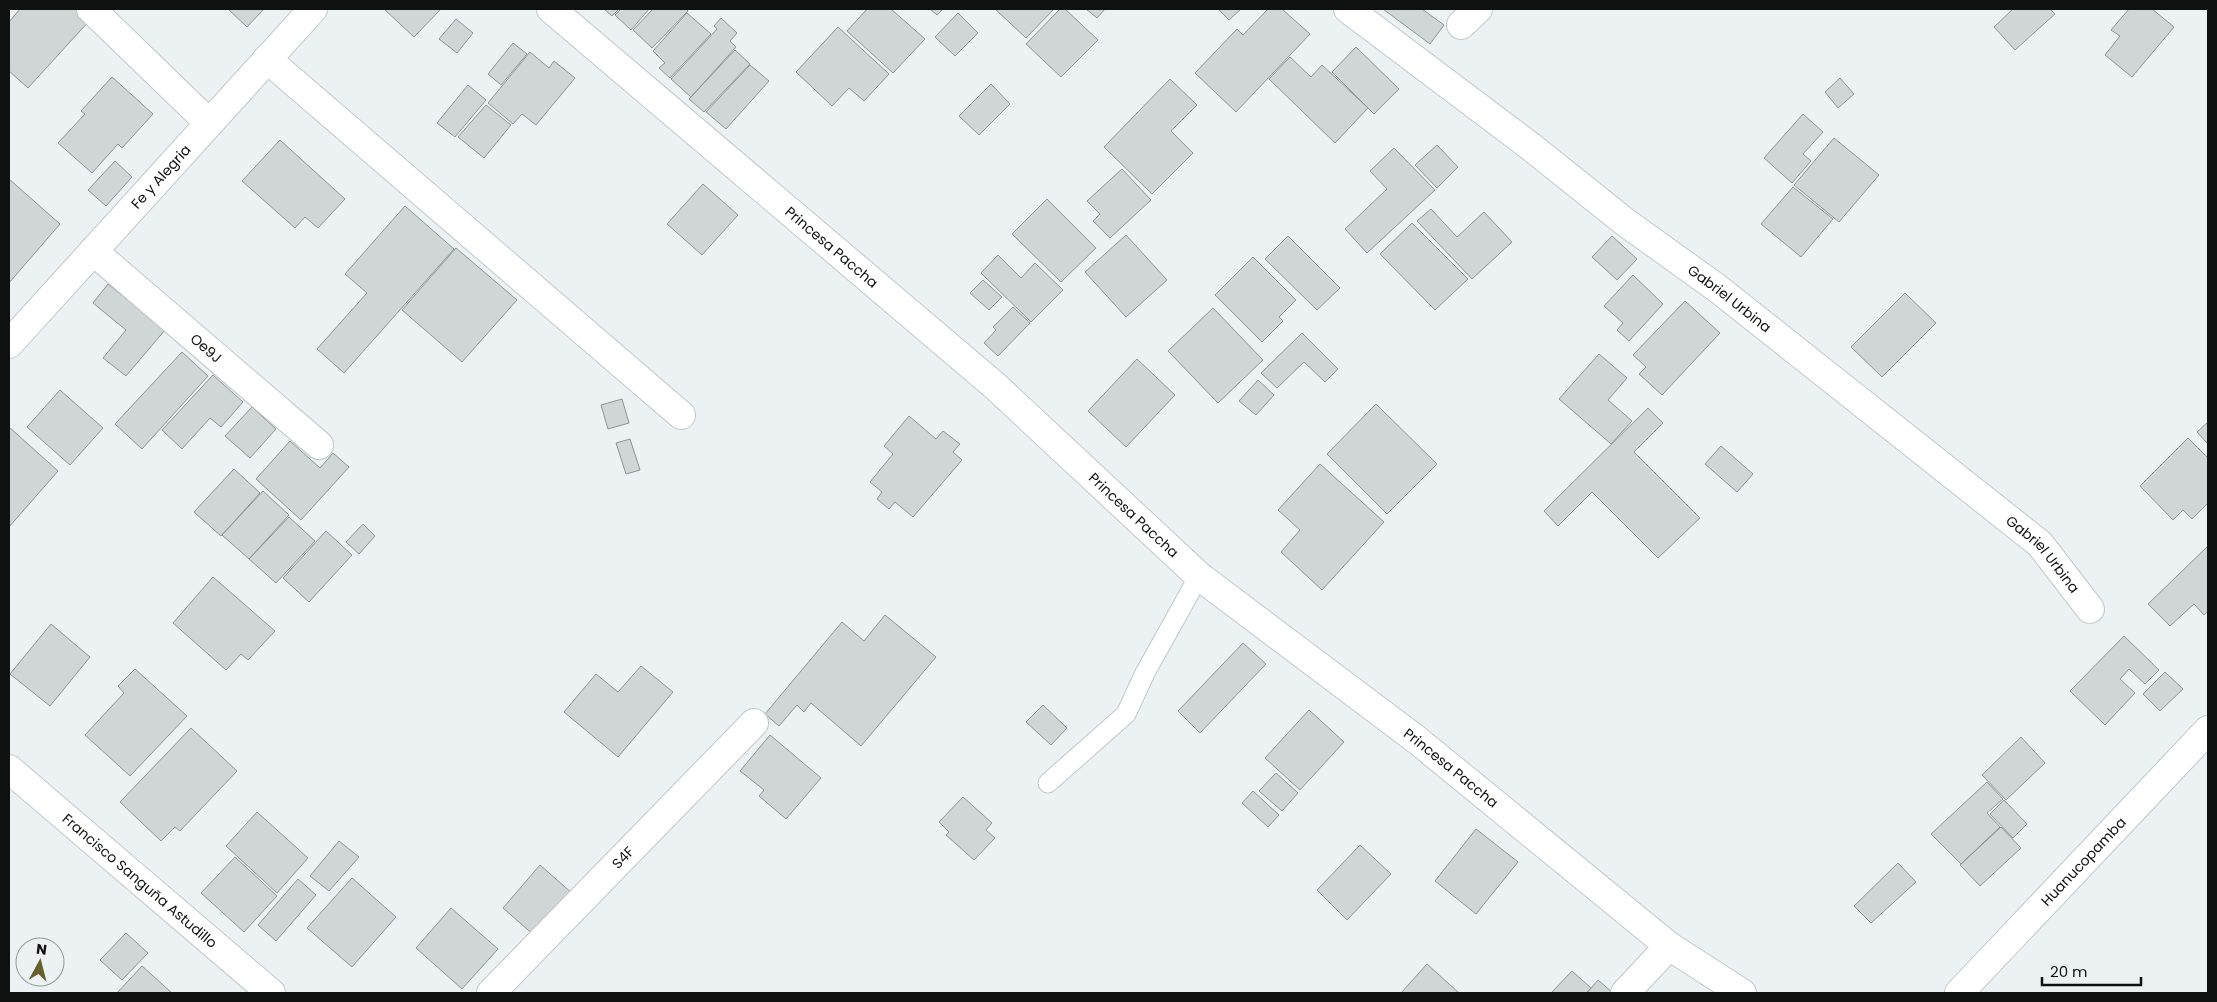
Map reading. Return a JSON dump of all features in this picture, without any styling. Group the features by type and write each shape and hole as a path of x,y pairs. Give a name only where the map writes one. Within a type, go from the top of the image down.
{"street":[{"path":"91,9 209,123"},
{"name":"Fe y Alegria","path":"9,344 313,9"},
{"name":"Princesa Paccha","path":"550,9 994,385 1199,576 1417,740 1669,946 1742,993"},
{"name":"Gabriel Urbina","path":"1348,9 1530,146 1625,222 1717,288 2040,544 2090,609"},
{"path":"267,59 682,415"},
{"name":"Oe9J","path":"93,251 319,445"},
{"name":"S4F","path":"491,993 754,723"},
{"name":"Huanucopamba","path":"1958,993 2208,730"},
{"name":"Francisco Sanguña Astudillo","path":"9,770 271,993"},
{"path":"1625,993 1669,946"}],"lane":[{"path":"1048,783 1126,714 1145,673 1199,576"}],"building":[{"path":"20,9 78,9 90,20 28,88 9,71 9,22"},
{"path":"228,9 264,9 247,27"},
{"path":"384,9 441,9 414,37"},
{"path":"604,9 619,9 612,16"},
{"path":"621,9 649,9 631,30 615,15"},
{"path":"653,9 686,9 688,11 652,48 633,30"},
{"path":"867,9 891,9 925,39 893,73 847,31"},
{"path":"930,9 943,9 937,15"},
{"path":"995,9 1054,9 1026,38"},
{"path":"1060,9 1065,9 1098,40 1061,77 1026,44"},
{"path":"1086,9 1105,9 1097,18"},
{"path":"1218,9 1241,9 1229,20"},
{"path":"1268,9 1282,9 1310,34 1236,112 1195,73 1237,29 1243,35"},
{"path":"1383,9 1422,9 1444,25 1430,44"},
{"path":"2013,9 2050,9 2055,14 2015,50 1994,27"},
{"path":"2129,9 2152,9 2174,27 2132,77 2105,55 2120,36 2111,30"},
{"path":"687,13 711,34 670,78 659,68 665,63 653,51"},
{"path":"958,13 978,33 955,56 935,37"},
{"path":"721,18 737,33 730,41 736,47 691,97 671,79 717,29 714,26"},
{"path":"456,19 473,33 457,53 439,39"},
{"path":"838,27 889,74 864,101 849,88 832,106 796,72"},
{"path":"513,43 527,54 501,85 488,74"},
{"path":"1356,47 1399,89 1374,114 1332,72"},
{"path":"735,50 750,64 704,112 689,99"},
{"path":"530,52 549,68 554,61 575,78 536,125 522,114 513,124 488,103"},
{"path":"1290,57 1311,77 1322,65 1368,108 1335,143 1269,79"},
{"path":"750,65 769,81 726,129 706,112"},
{"path":"112,77 153,114 122,148 118,144 92,173 58,143 85,114 81,111"},
{"path":"1840,78 1854,94 1838,108 1825,92"},
{"path":"1170,79 1197,105 1171,131 1193,153 1152,194 1104,147"},
{"path":"991,84 1010,104 979,135 959,116"},
{"path":"468,85 486,100 455,137 437,123"},
{"path":"486,105 511,125 484,158 458,137"},
{"path":"1803,114 1823,132 1803,154 1811,161 1792,183 1764,158"},
{"path":"1834,138 1879,175 1839,222 1794,185"},
{"path":"280,140 345,199 318,228 305,217 295,228 242,181"},
{"path":"1437,145 1458,167 1437,188 1415,165"},
{"path":"1394,148 1435,190 1367,253 1345,229 1387,189 1370,171"},
{"path":"115,161 132,177 106,206 88,190"},
{"path":"1122,169 1151,200 1110,238 1093,221 1100,214 1087,201"},
{"path":"9,179 60,224 9,283"},
{"path":"703,184 738,215 702,255 667,224"},
{"path":"1793,187 1833,219 1801,257 1761,224"},
{"path":"1047,199 1096,248 1061,282 1012,234"},
{"path":"405,206 454,249 344,373 317,349 367,293 345,274"},
{"path":"1431,209 1457,237 1484,212 1512,242 1472,279 1417,221"},
{"path":"1412,223 1468,279 1435,310 1380,254"},
{"path":"1126,235 1167,280 1126,317 1085,272"},
{"path":"1288,236 1340,288 1317,310 1265,259"},
{"path":"1612,236 1637,259 1617,280 1592,257"},
{"path":"456,248 517,300 462,362 402,310"},
{"path":"998,255 1021,278 1035,263 1063,290 1031,322 981,273"},
{"path":"1253,257 1296,300 1279,317 1283,321 1262,342 1215,295"},
{"path":"1633,275 1663,304 1629,341 1617,330 1623,323 1604,306"},
{"path":"983,280 1002,297 989,310 970,293"},
{"path":"108,284 165,330 126,376 103,358 126,330 93,303"},
{"path":"1905,293 1936,323 1882,377 1851,347"},
{"path":"1685,301 1720,333 1662,395 1639,374 1646,367 1633,355"},
{"path":"1013,307 1030,323 998,356 984,343 996,330 993,327"},
{"path":"1213,308 1263,360 1218,403 1168,351"},
{"path":"1302,333 1338,369 1325,382 1304,362 1277,388 1261,373"},
{"path":"182,352 208,376 142,449 115,424"},
{"path":"1599,354 1627,378 1608,400 1632,421 1611,444 1559,399"},
{"path":"1137,359 1175,395 1126,447 1088,411"},
{"path":"213,375 243,402 221,427 210,418 182,449 162,430"},
{"path":"1258,380 1274,395 1256,415 1239,401"},
{"path":"60,390 103,428 70,465 27,427"},
{"path":"622,399 629,423 608,429 601,405"},
{"path":"1376,404 1437,464 1387,514 1327,454"},
{"path":"252,407 276,429 250,458 225,436"},
{"path":"1648,408 1663,423 1634,452 1700,518 1658,558 1592,492 1558,526 1544,511"},
{"path":"909,416 936,439 943,431 960,444 953,452 962,460 913,517 895,502 889,509 877,499 882,492 870,482 893,454 884,446"},
{"path":"2208,422 2208,444 2197,432"},
{"path":"9,427 58,471 9,527"},
{"path":"2188,438 2208,458 2208,503 2192,519 2183,510 2173,520 2140,486"},
{"path":"630,439 640,470 626,474 616,443"},
{"path":"290,441 320,468 333,453 349,467 301,520 256,479"},
{"path":"1721,446 1753,474 1737,492 1705,464"},
{"path":"1320,464 1384,522 1322,590 1281,552 1300,530 1278,510"},
{"path":"234,469 260,493 221,536 194,512"},
{"path":"263,491 289,515 249,559 222,535"},
{"path":"289,517 315,541 276,583 249,559"},
{"path":"363,524 375,536 359,554 346,542"},
{"path":"326,531 352,555 309,602 283,578"},
{"path":"2208,546 2208,611 2204,615 2194,604 2170,626 2148,604"},
{"path":"213,577 275,631 248,660 241,654 226,670 173,623"},
{"path":"885,615 936,657 861,746 811,703 804,712 797,705 779,726 765,714 842,622 864,641"},
{"path":"51,624 90,657 50,706 10,674"},
{"path":"2124,636 2159,670 2145,684 2129,669 2120,679 2135,693 2105,725 2070,691"},
{"path":"1243,643 1266,664 1200,733 1178,711"},
{"path":"641,666 673,692 618,757 564,712 596,674 618,692"},
{"path":"135,669 187,716 130,776 85,735 124,693 118,686"},
{"path":"2165,672 2183,689 2160,711 2143,694"},
{"path":"1043,705 1067,728 1051,745 1026,722"},
{"path":"1309,710 1344,742 1300,790 1265,758"},
{"path":"191,728 237,771 180,831 175,827 161,841 120,802"},
{"path":"770,735 821,778 786,819 759,796 764,790 740,771"},
{"path":"2021,737 2045,763 2006,800 1982,775"},
{"path":"1276,773 1298,793 1282,811 1259,791"},
{"path":"1987,782 2003,799 1987,813 2000,827 1961,864 1931,834"},
{"path":"1253,791 1279,815 1268,827 1242,803"},
{"path":"963,797 992,823 986,830 995,838 974,860 946,835 949,832 939,822"},
{"path":"2004,800 2027,824 2013,838 1990,814"},
{"path":"257,812 308,858 277,893 226,846"},
{"path":"2001,827 2021,848 1980,886 1960,865"},
{"path":"1476,829 1518,862 1476,914 1435,881"},
{"path":"339,841 359,857 329,891 310,876"},
{"path":"1360,845 1391,874 1347,920 1317,890"},
{"path":"235,857 277,896 244,932 201,893"},
{"path":"1898,863 1916,882 1871,923 1854,906"},
{"path":"540,865 573,894 536,937 503,908"},
{"path":"352,878 396,917 352,967 307,928"},
{"path":"298,879 316,895 276,941 258,925"},
{"path":"451,908 498,949 462,989 416,948"},
{"path":"126,933 148,953 122,980 100,960"},
{"path":"1427,964 1459,993 1401,993"},
{"path":"142,966 172,993 117,993"},
{"path":"1572,971 1591,988 1586,993 1551,993"},
{"path":"1598,980 1613,993 1587,993"}]}
